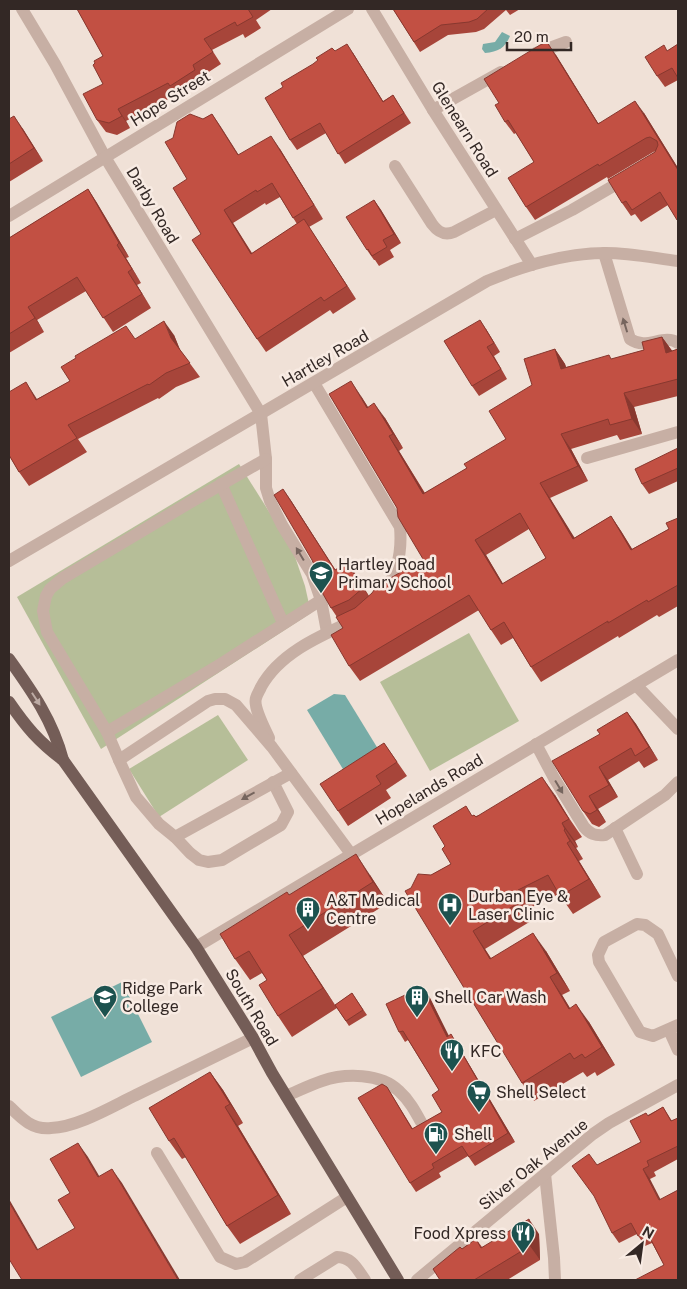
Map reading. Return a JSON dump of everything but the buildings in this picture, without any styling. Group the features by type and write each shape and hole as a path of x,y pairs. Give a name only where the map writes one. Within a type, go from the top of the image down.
{"main road":[{"name":"South Road","path":"9,659 47,716 58,739 63,760"},
{"name":"South Road","path":"9,702 27,728 42,744 63,760 196,946 398,1280"}],"street":[{"name":"Darby Road","path":"22,9 55,64 105,157 261,414"},
{"name":"Hope Street","path":"9,216 348,9"},
{"name":"Glenearn Road","path":"372,9 433,110 532,265"},
{"path":"433,110 520,62 566,42"},
{"path":"395,166 432,224 442,234 454,232 496,210"},
{"path":"515,239 572,210 634,174"},
{"path":"604,253 630,339 641,344 650,344 670,339 678,343"},
{"name":"Hartley Road","path":"9,561 487,280 558,257 604,253 630,254 678,261"},
{"path":"314,383 400,527 401,543 392,580 377,602"},
{"path":"261,414 266,459 266,488 282,525 312,574 321,600 327,632"},
{"path":"587,458 678,432"},
{"path":"266,459 63,578 50,589 46,596 43,611 47,632 107,732 136,797 159,824 176,837 199,860 208,862 222,860 281,826 288,812 273,782"},
{"path":"222,484 283,623"},
{"path":"107,732 216,667 321,600"},
{"path":"272,747 255,698 267,676 281,660 327,632 360,618 366,612"},
{"name":"Hopelands Road","path":"196,946 678,660"},
{"path":"636,685 678,729"},
{"path":"119,760 208,701 225,699 236,705 272,747 351,854"},
{"path":"536,744 584,827 589,833 597,836 605,836 665,795 678,782"},
{"path":"176,837 291,773"},
{"path":"615,828 637,874"},
{"path":"678,976 658,934 645,924 637,924 604,942 600,948 599,962 640,1032 653,1036 674,1027 678,1050"},
{"path":"9,1106 24,1121 37,1127 64,1126 109,1108 253,1038"},
{"path":"286,1096 323,1080 338,1077 371,1077 387,1082 398,1090 408,1101 421,1122"},
{"name":"Silver Oak Avenue","path":"416,1280 609,1122 678,1085"},
{"path":"157,1152 220,1257 236,1264 245,1262 347,1197"},
{"path":"545,1174 555,1280"},
{"path":"300,1280 337,1256 350,1260 365,1280"}],"green space":[{"path":"239,464 292,548 305,586 311,613 101,749 17,597"},
{"path":"469,633 519,721 430,771 380,682"},
{"path":"218,715 248,760 159,817 129,769"}],"water":[{"path":"502,32 510,36 506,44 494,52 485,53 482,49 483,44 495,42"},
{"path":"334,694 345,695 383,757 349,779 307,710"},
{"path":"122,982 152,1042 81,1077 51,1017"}],"place":[{"name":"Hartley Road Primary School","path":"321,594"},
{"name":"Durban Eye & Laser Clinic","path":"450,926"},
{"name":"A&T Medical Centre","path":"308,930"},
{"name":"Ridge Park College","path":"105,1018"},
{"name":"Shell Car Wash","path":"417,1018"},
{"name":"KFC","path":"452,1072"},
{"name":"Shell Select","path":"479,1113"},
{"name":"Shell","path":"436,1155"},
{"name":"Food Xpress","path":"523,1254"}]}
